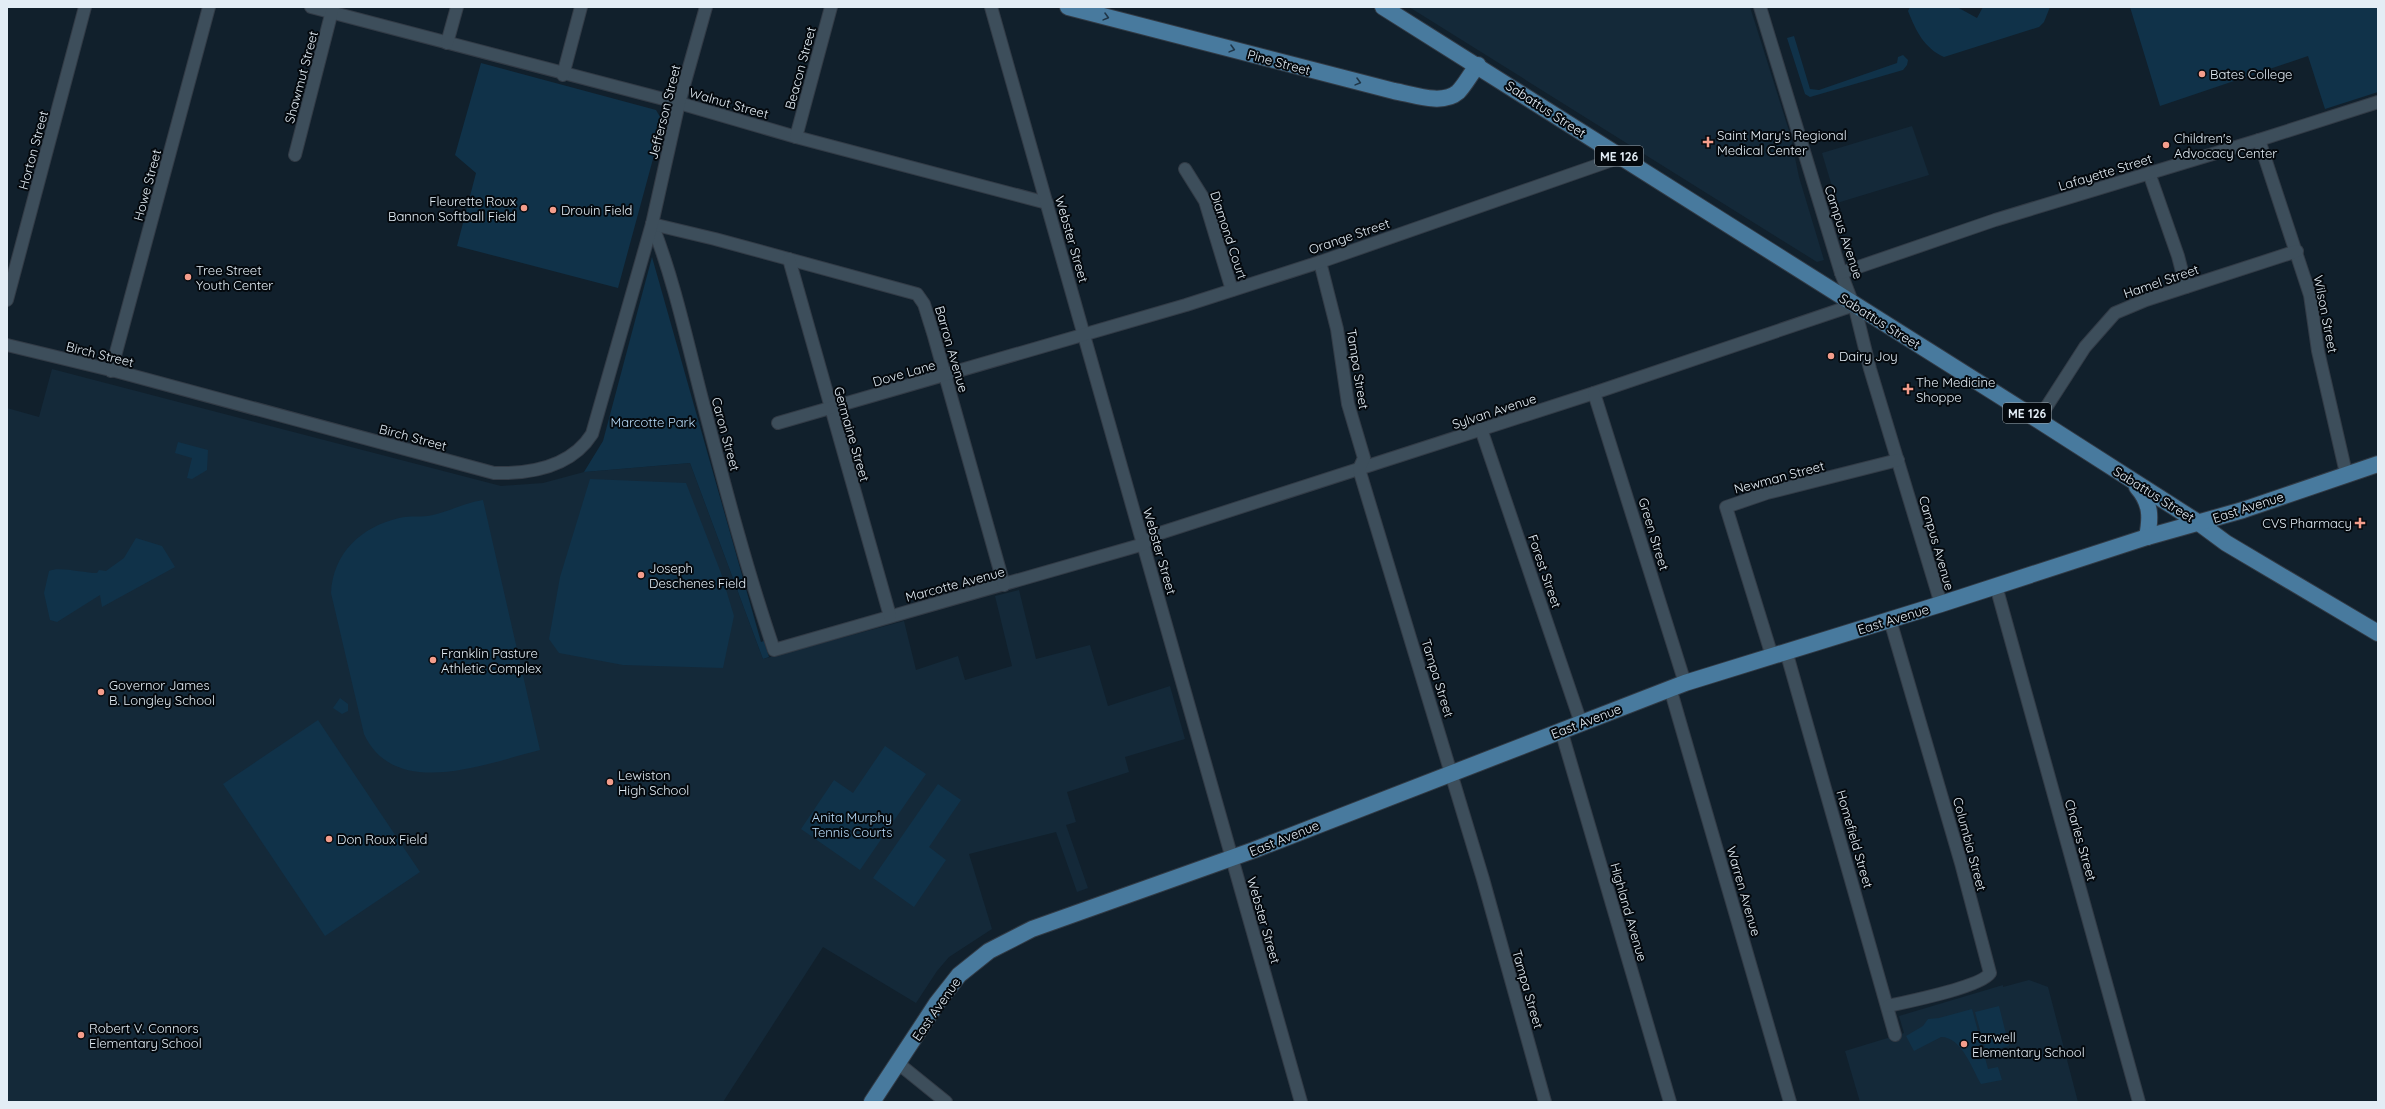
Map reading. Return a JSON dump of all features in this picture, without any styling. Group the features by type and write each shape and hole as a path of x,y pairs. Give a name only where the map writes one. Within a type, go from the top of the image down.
{"main road":[{"name":"Pine Street","path":"1068,7 1394,91 1432,98 1448,97 1458,92 1478,65"},
{"name":"Sabattus Street","path":"1383,7 1478,65 2038,420 2199,523 2226,543 2378,633"},
{"name":"East Avenue","path":"872,1102 899,1064 937,1003 959,975 989,952 1032,928 1232,858 1451,772 1677,686 1941,604 2147,537 2199,523 2378,464"},
{"path":"2129,478 2148,503 2150,514 2147,537"}],"street":[{"name":"Horton Street","path":"7,300 85,7"},
{"name":"Howe Street","path":"111,371 208,7"},
{"name":"Walnut Street","path":"311,7 332,10 564,75 679,103 796,137 1047,203"},
{"path":"447,43 457,7"},
{"path":"564,75 582,7"},
{"name":"Jefferson Street","path":"652,224 679,103 706,7"},
{"name":"Beacon Street","path":"796,137 831,7"},
{"name":"Webster Street","path":"991,7 1301,1102"},
{"name":"Campus Avenue","path":"1760,7 1841,273 1854,304 1870,369 1941,604"},
{"name":"Shawmut Street","path":"295,155 332,10"},
{"name":"Lafayette Street","path":"1841,273 1995,220 2259,140 2378,102"},
{"name":"Wilson Street","path":"2259,140 2297,251 2310,295 2318,351 2346,474"},
{"name":"Orange Street","path":"1085,335 1320,262 1621,157"},
{"name":"Diamond Court","path":"1184,169 1205,201 1232,290"},
{"path":"2149,173 2186,287"},
{"name":"Birch Street","path":"7,345 111,371 479,469 514,473 536,470 565,460 576,454 592,434 652,224"},
{"name":"Barron Avenue","path":"652,224 917,294 924,304 1004,585"},
{"name":"Caron Street","path":"652,224 663,255 734,519 774,650"},
{"name":"Hamel Street","path":"2038,420 2085,347 2115,314 2140,302 2297,251"},
{"name":"Germaine Street","path":"789,259 890,616"},
{"name":"Tampa Street","path":"1320,262 1337,329 1348,404 1364,458 1359,469 1484,880 1545,1102"},
{"name":"Sylvan Avenue","path":"1144,544 1154,535 1594,393 1854,304"},
{"name":"Dove Lane","path":"778,423 1085,335"},
{"name":"Green Street","path":"1594,393 1612,444 1677,686"},
{"name":"Forest Street","path":"1481,429 1581,723"},
{"name":"Newman Street","path":"1779,654 1726,507 1767,493 1898,460"},
{"name":"Marcotte Avenue","path":"774,650 1144,544"},
{"name":"Charles Street","path":"1996,586 2139,1102"},
{"name":"Columbia Street","path":"1888,1006 1970,985 1987,977 1990,973 1957,848 1890,620"},
{"name":"Homefield Street","path":"1779,654 1888,1006 1895,1035"},
{"name":"Warren Avenue","path":"1677,686 1790,1102"},
{"name":"Highland Avenue","path":"1561,730 1670,1102"},
{"path":"899,1064 946,1102"}],"shaded area":[{"name":"Saint Mary's Regional Medical Center","path":"1409,7 1750,7 1790,134 1799,177 1824,260 1817,262"},
{"name":"Saint Mary's Regional Medical Center","path":"1912,126 1929,175 1837,203 1822,153"},
{"name":"Lewiston High School","path":"52,369 501,486 543,483 584,472 690,463 763,659 904,621 916,670 958,656 965,680 1012,666 995,596 1019,590 1036,659 1090,645 1108,706 1170,686 1185,739 1125,757 1129,772 1067,792 1076,822 1066,825 1088,888 1077,892 1056,832 969,854 992,929 949,957 937,971 916,1003 823,947 723,1102 7,1102 7,408 39,417"},
{"name":"Farwell Elementary School","path":"2029,980 2048,987 2078,1102 1860,1102 1845,1051 1904,1033 1899,1016 2003,985 2003,987"}],"green space":[{"path":"1910,7 1957,7 1977,18 1983,7 2050,7 2044,22 2039,27 1944,57 1926,44 1914,25 1908,11"},
{"name":"Bates College","path":"2130,7 2378,7 2378,92 2325,109 2308,56 2160,106"},
{"path":"1794,36 1810,89 1819,90 1897,63 1898,57 1903,55 1908,60 1907,65 1903,70 1810,97 1805,94 1787,38"},
{"name":"Drouin Field","path":"481,63 656,110 663,122 618,288 457,246 476,173 455,155"},
{"name":"Marcotte Park","path":"652,257 761,642 764,641 769,657 763,659 690,463 584,472 603,441"},
{"path":"178,442 208,450 207,470 192,479 187,478 192,458 175,453"},
{"name":"Joseph Deschenes Field","path":"590,479 686,483 721,573 734,616 723,668 623,665 559,653 549,639 560,577"},
{"name":"Franklin Pasture Athletic Complex","path":"483,500 540,750 469,768 444,772 419,772 397,767 378,754 364,734 331,593 337,566 343,554 361,535 385,522 399,518 429,516"},
{"path":"136,538 162,546 175,567 102,607 100,595 57,622 50,620 44,593 49,571 65,569 97,573 99,570 106,571 124,558"},
{"path":"340,698 348,704 348,711 342,714 333,708"},
{"name":"Don Roux Field","path":"318,720 420,872 325,936 223,784"},
{"name":"Anita Murphy Tennis Courts","path":"885,746 926,774 860,870 801,829 834,780 853,793"},
{"name":"Anita Murphy Tennis Courts","path":"938,784 961,800 929,847 946,860 914,907 873,878"},
{"path":"1999,1006 2009,1046 1986,1052 1975,1012"},
{"path":"1972,1009 1988,1069 1998,1067 2002,1080 1981,1084 1961,1048 1948,1038 1941,1037 1914,1051 1906,1036 1923,1026 1928,1019 1939,1018"}],"place":[{"name":"Bates College","path":"2202,74"},
{"name":"Saint Mary's Regional Medical Center","path":"1708,142"},
{"name":"Children's Advocacy Center","path":"2166,145"},
{"name":"Fleurette Roux Bannon Softball Field","path":"524,208"},
{"name":"Drouin Field","path":"553,210"},
{"name":"Tree Street Youth Center","path":"188,277"},
{"name":"Dairy Joy","path":"1831,356"},
{"name":"The Medicine Shoppe","path":"1908,389"},
{"name":"CVS Pharmacy","path":"2360,523"},
{"name":"Joseph Deschenes Field","path":"641,575"},
{"name":"Franklin Pasture Athletic Complex","path":"433,660"},
{"name":"Governor James B. Longley School","path":"101,692"},
{"name":"Lewiston High School","path":"610,782"},
{"name":"Don Roux Field","path":"329,839"},
{"name":"Robert V. Connors Elementary School","path":"81,1035"},
{"name":"Farwell Elementary School","path":"1964,1044"}]}
